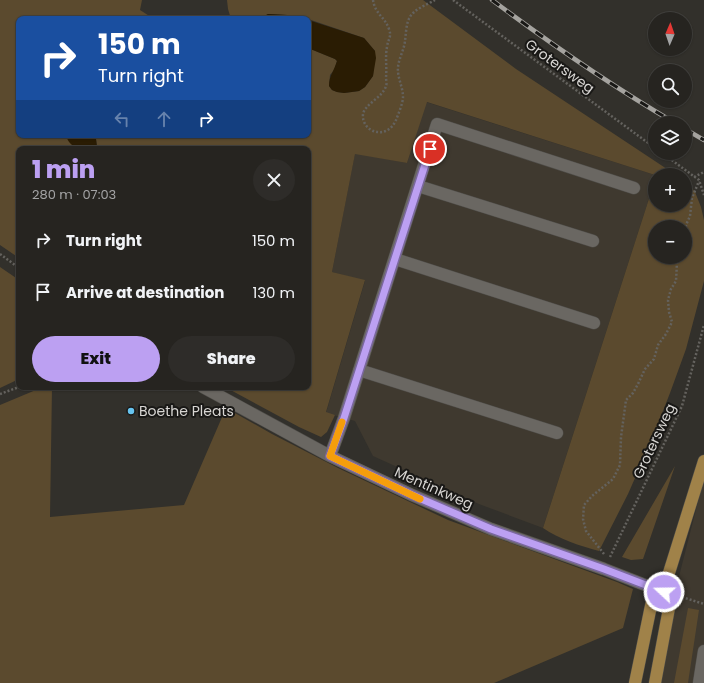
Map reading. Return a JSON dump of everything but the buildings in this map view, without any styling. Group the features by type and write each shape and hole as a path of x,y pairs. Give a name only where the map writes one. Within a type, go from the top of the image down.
{"main road":[{"path":"635,683 652,601 664,592 704,461"},
{"path":"655,683 670,603 664,592"}],"street":[{"path":"330,456 344,418 437,124 634,188"},
{"path":"418,186 593,241"},
{"path":"395,259 594,323"},
{"path":"359,370 557,433"},
{"name":"Mentinkweg","path":"209,390 330,456 412,495 491,529 664,592"},
{"path":"699,683 704,651"}],"path":[{"path":"373,0 378,13 385,21 389,30 390,38 387,46 386,58 386,87 380,96 367,107 363,116 365,124 370,129 376,132 381,132 392,127 403,98 398,68 410,17 415,11 435,0"},
{"name":"Grotersweg","path":"453,0 648,143"},
{"path":"671,160 699,180 704,195"},
{"path":"694,177 704,172"},
{"path":"688,220 692,198 699,180"},
{"path":"0,254 16,266"},
{"name":"Grotersweg","path":"677,264 676,281 671,289 668,300 672,322 658,345 654,358 646,368 633,392 626,400 621,436 620,465 613,479 592,496 584,505 583,519 586,531 609,560 682,406 704,325"},
{"path":"0,394 16,387"}],"shaded area":[{"path":"0,0 142,0 140,10 149,16 16,16 16,138 67,138 75,146 16,146 16,256 0,245"},
{"path":"227,0 423,0 516,69 648,156 648,160 653,160 665,168 648,168 648,173 427,102 407,163 355,154 332,272 365,280 326,412 335,415 327,432 321,437 299,427 231,390 311,390 311,146 97,146 95,138 311,138 311,49 337,61 334,70 330,75 329,86 332,90 344,93 359,91 365,87 373,76 375,51 364,38 311,20 311,16 268,14 264,16 230,16"},
{"path":"268,14 292,16 264,16"},
{"path":"311,21 364,38 375,51 376,58 373,76 365,87 359,91 344,93 332,90 329,86 329,82 337,61 311,49"},
{"path":"426,102 648,173 648,202 543,528 479,504 373,456 355,421 326,413 365,281 332,272 355,153 407,163"},
{"path":"67,138 95,138 97,146 74,146 70,144"},
{"path":"692,188 701,207 704,220 704,281 686,349 670,393 628,494 599,551 556,536 543,528 648,202 648,212 692,212"},
{"path":"0,267 16,278 16,380 0,388"},
{"path":"36,390 52,390 50,517 184,505 226,408 338,468 448,520 633,589 623,628 494,683 0,683 0,405"},
{"path":"675,466 643,559 631,560 622,557"},
{"path":"704,478 704,683 652,683"},
{"path":"688,608 699,610 688,683 674,683"}],"railway":[{"path":"492,0 582,64 664,116"},
{"path":"692,133 704,140"}],"slow traffic":[{"path":"342,422 330,456 420,499"}],"place":[{"name":"Boethe Pleats","path":"131,411"}],"route":[{"path":"430,149 344,418 330,456 412,495 491,529 664,592"}]}
